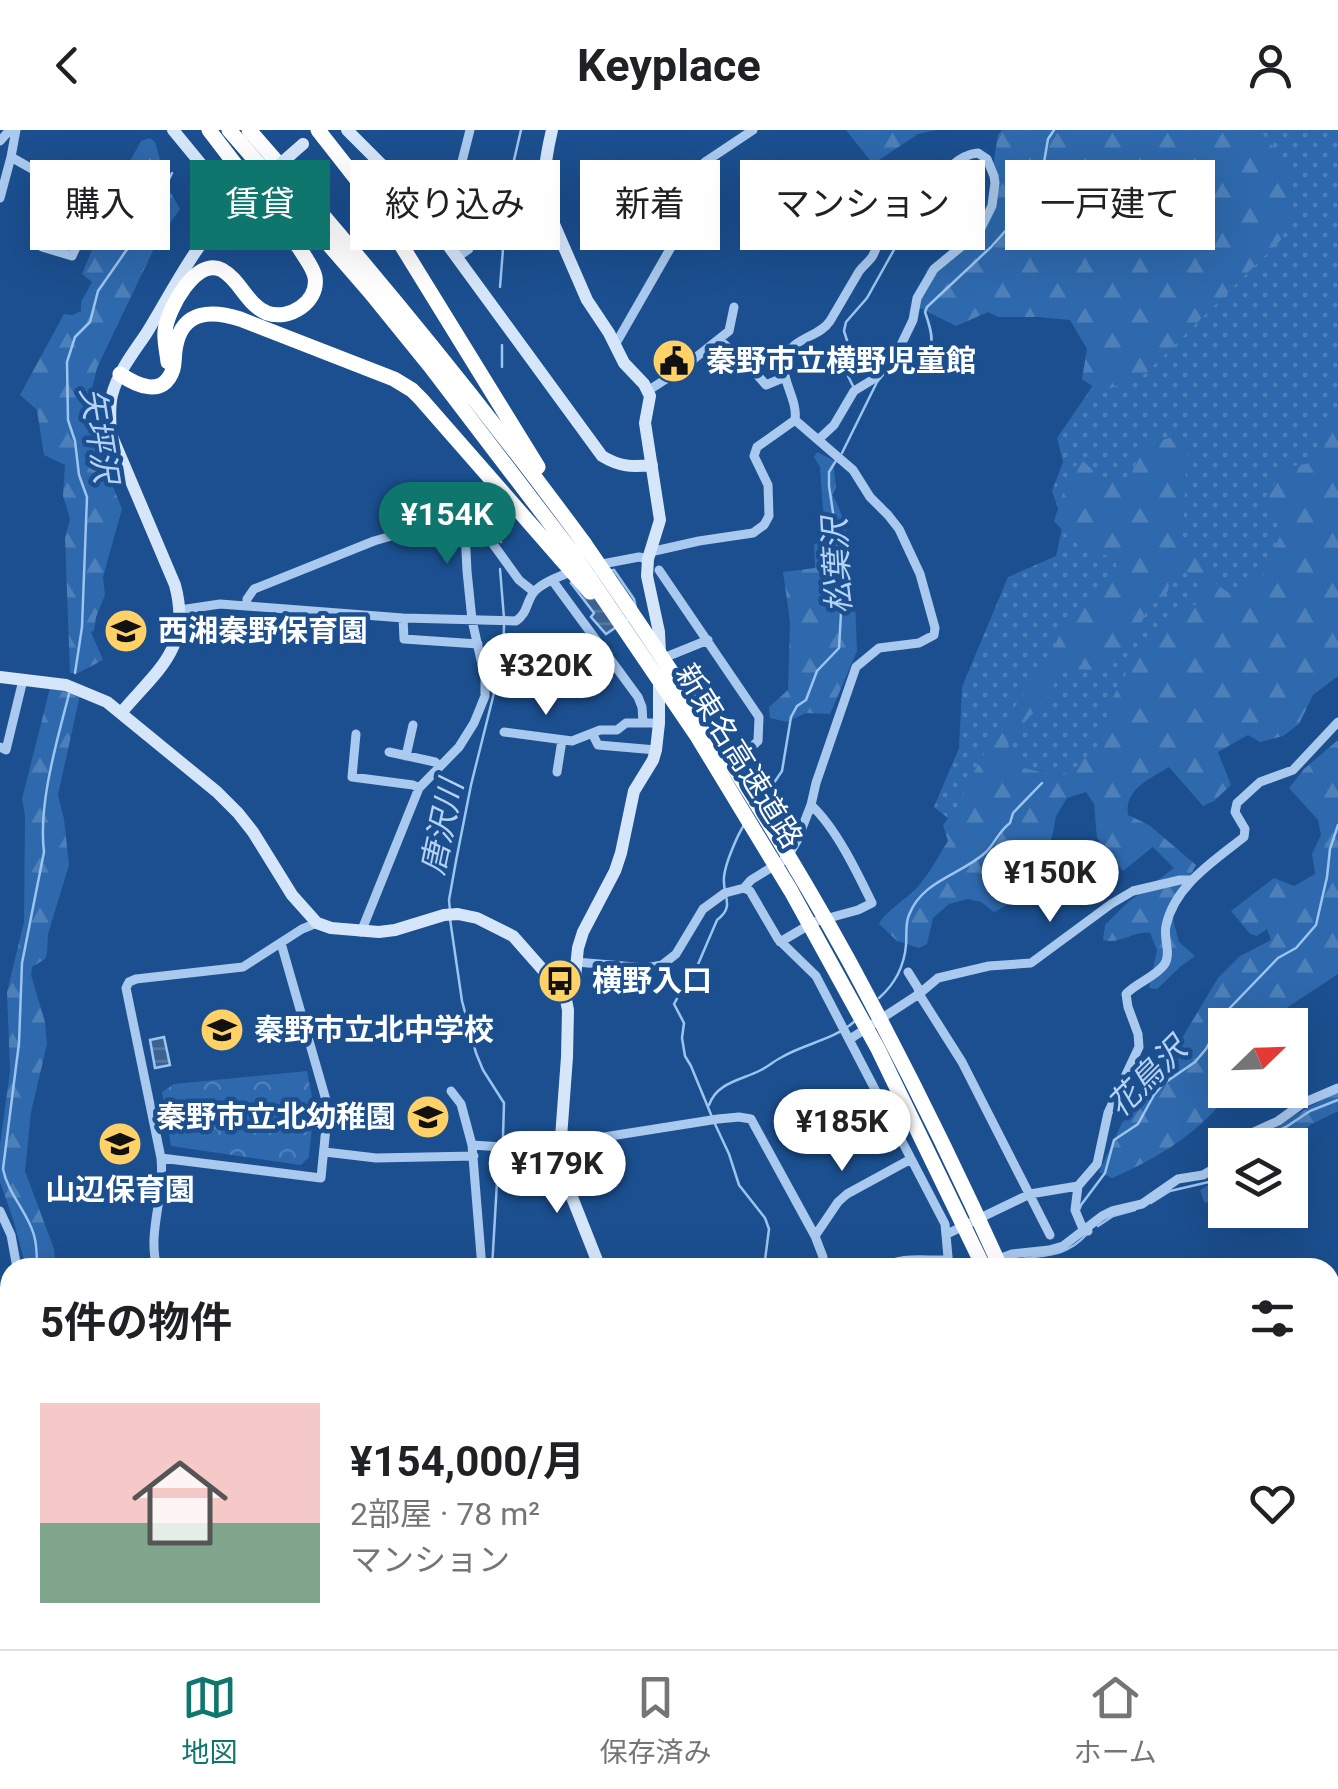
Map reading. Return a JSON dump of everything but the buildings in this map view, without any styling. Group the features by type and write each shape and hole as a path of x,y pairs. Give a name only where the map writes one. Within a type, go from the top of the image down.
{"highway":[{"path":"120,374 149,381 164,372 168,364 164,336 168,317 195,273 204,269 222,270 260,309 270,314 296,311 310,298 314,288 312,268 300,249 209,130"},
{"name":"新東名高速道路","path":"230,130 394,321 710,728 821,913 892,1043 997,1258"},
{"name":"新東名高速道路","path":"249,130 409,317 520,457 572,551 742,807 835,968 878,1049 975,1258"},
{"path":"311,136 354,174 384,218 572,551"},
{"path":"120,374 143,388 164,382 172,372 176,342 183,327 199,315 215,312 394,379 421,399 572,551"}],"street":[{"path":"173,130 202,160"},
{"path":"346,130 410,192 602,456 630,468 652,465"},
{"path":"458,256 469,249 470,241 457,182 470,130"},
{"path":"552,130 544,180 547,208 588,300 624,363 649,390 645,423 660,520 647,576 661,659 656,750 634,791 621,854 607,889 583,932 574,986 564,994"},
{"path":"614,345 670,249 695,173 753,130"},
{"path":"0,140 8,132 15,132 0,198"},
{"path":"284,160 311,136"},
{"path":"180,610 220,604 404,618 516,621 524,616 534,592 569,572 699,540 753,533 769,516 768,485 754,456 757,447 795,420 784,364 792,348 829,322 857,273 874,255 883,234 918,205 935,182 968,155 978,154 987,159 995,182 992,206 979,232 934,270 917,298 899,349 872,380 856,390 834,426 819,439"},
{"path":"12,157 30,168"},
{"path":"65,187 98,201 72,256 42,247 65,187"},
{"path":"121,713 168,656 180,629 180,610 175,585 112,434 112,396 120,374 195,250"},
{"path":"649,390 729,331 734,307"},
{"path":"719,340 766,385 785,377"},
{"path":"576,962 646,968 662,964 676,954 703,909 728,892 744,888 750,880 787,858 811,804 856,667 884,646 931,638 935,628 920,574 899,529 870,497 853,470 795,420"},
{"path":"246,605 254,590 374,541 457,517 480,526 520,580 534,592"},
{"path":"360,932 418,788 459,747 485,696 485,678 472,620 465,532 469,520"},
{"path":"659,570 760,717 758,741 718,778"},
{"path":"552,580 638,697 643,723"},
{"path":"404,618 404,639 478,644"},
{"path":"661,659 708,640"},
{"path":"0,677 66,685 107,702 217,792 253,832 292,895 318,923 360,932 394,930 451,914 478,918 513,936 564,994 568,1010 567,1057 560,1148 566,1182 596,1258"},
{"path":"0,747 6,750 23,680"},
{"path":"1086,1230 1075,1210 1078,1186 1097,1164 1108,1113 1139,1047 1126,994 1166,961 1166,924 1190,880 1244,837 1246,829 1234,812 1237,802 1260,782 1293,770 1338,722"},
{"path":"504,732 572,741 600,730 617,730 626,723 660,723"},
{"path":"406,756 413,725"},
{"path":"592,733 598,745 656,750"},
{"path":"356,734 352,777 418,788"},
{"path":"558,772 562,740"},
{"path":"389,752 440,766"},
{"path":"780,942 814,922 872,904 852,864 811,804"},
{"path":"848,1037 938,978 989,966 1031,963 1133,891 1190,880"},
{"path":"744,888 750,891 780,942 816,976 939,1212 946,1234 947,1258"},
{"path":"155,1258 152,1238 162,1189 161,1158 126,988 136,979 243,967 318,923"},
{"path":"161,1158 321,1178 328,1107 282,943"},
{"path":"908,972 953,1046 1050,1235"},
{"path":"1261,1128 1338,1088"},
{"path":"451,1090 460,1104 473,1150 481,1258"},
{"path":"325,1152 376,1158 494,1145 560,1148 747,1117 754,1122 823,1258"},
{"path":"815,1236 847,1194 911,1160"},
{"path":"1003,1258 1063,1246 1112,1211 1142,1204 1178,1179 1208,1172"},
{"path":"946,1234 1030,1194 1078,1186"},
{"path":"0,1211 11,1235 15,1258"}],"green space":[{"path":"846,130 936,130 918,134 879,160 870,160"},
{"path":"1002,130 1260,130 1288,170 1293,207 1281,240 1145,374 1101,392 1082,379 1087,349 1070,320 998,317 988,312 956,326 914,305 928,268 949,250 985,250 985,215"},
{"path":"1227,130 1338,130 1338,441 1260,595 1112,760 959,827 934,807 959,748 962,687 1008,577 1056,556 1063,523 1052,491 1063,462 1057,438 1090,390 1164,250 1215,250 1215,160 1211,160"},
{"path":"150,138 155,142 160,160 131,160 141,141"},
{"path":"170,192 180,209 170,223"},
{"path":"92,250 153,250 97,368 90,397 90,430 122,509 103,577 105,595 91,632 103,660 70,673 65,538 70,519 63,496 65,465 44,455 37,410 20,395 64,314 81,311 81,302 92,282 82,274"},
{"path":"1338,415 1338,676 1313,695 1299,724 1283,736 1260,742 1248,735 1218,752 1231,785 1214,801 1203,806 1169,767 1140,786 1128,806 1128,815 1149,825 1196,865 1171,912 1179,942 1195,956 1157,989 1149,988 1157,950 1150,933 1103,940 1105,925 1174,868 1153,847 1123,871 1097,838 1094,804 1086,792 1067,798 1056,816 1046,849 1050,877 994,912 981,902 968,899 949,904 933,918 927,944 919,948 897,941 879,924 935,863 948,841 943,825 961,806 965,789 989,745 1049,657 1066,622 1117,569 1115,559 1073,542 1054,521 1071,469 1083,461 1099,476 1129,481 1145,449 1179,436 1187,450 1181,544 1195,552 1214,582 1229,593 1262,578 1283,529 1268,509 1266,496 1286,467 1311,463 1322,435","holes":["1185,573 1201,586 1201,601 1168,619 1135,657 1111,701 1099,744 1077,766 1060,777 1024,768 1010,755 1008,741 1042,703 1064,669 1108,670 1134,640 1147,610 1168,591 1170,576"]},
{"path":"817,452 833,460 836,487 832,495 847,537 844,568 855,599 857,651 830,714 806,713 787,722 770,718 769,707 788,690 790,622 783,572 815,568 814,544 829,540 820,467 814,457"},
{"path":"50,688 80,695 58,795 69,865 48,934 45,959 32,967 31,975 45,1022 47,1044 31,1112 25,1171 55,1258 24,1258 0,1182 0,1145 10,1071 7,992 24,922 22,799"},
{"path":"1338,740 1338,974 1287,1008 1208,1008 1208,1108 1217,1108 1193,1131 1145,1162 1112,1178 1099,1172 1122,1123 1151,1090 1218,978 1240,956 1271,940 1267,929 1257,936 1250,934 1231,911 1274,878 1294,886 1315,874 1312,854 1321,835 1318,820 1289,788 1304,769"},
{"path":"307,1071 314,1107 309,1157 301,1165 171,1146 162,1092 174,1084"},
{"path":"1338,1091 1338,1111 1307,1128 1272,1128 1308,1108"},
{"path":"1208,1185 1208,1203 1204,1202 1200,1190"}],"shaded area":[{"path":"614,570 634,599 637,613 606,634 571,583 582,576"},
{"path":"164,1037 170,1065 155,1068 150,1040"}],"waterway":[{"name":"唐沢川","path":"500,287 508,186 521,130"},
{"name":"松葉沢","path":"842,453 877,382 898,357 920,355 930,346 927,307 991,247 1035,198 1048,139 1054,130"},
{"name":"矢坪沢","path":"75,673 82,627 87,497 68,420 67,362 75,337 90,322 98,291 153,212 172,173"},
{"path":"853,386 848,376 851,353 844,331 846,322 867,298 894,250"},
{"name":"唐沢川","path":"502,345 502,367"},
{"name":"松葉沢","path":"761,802 782,771 791,717 806,700 817,671 839,648 843,578 829,486 829,472 837,459"},
{"name":"唐沢川","path":"499,507 501,542"},
{"name":"唐沢川","path":"500,569 504,618"},
{"name":"唐沢川","path":"450,911 471,785 503,657 504,626"},
{"name":"矢坪沢","path":"37,1258 34,1235 3,1169 19,1043 22,963 44,852 46,793 69,694"},
{"path":"879,998 901,968 908,918 915,903 933,885 986,852 1010,823 1013,813 1042,783"},
{"name":"松葉沢","path":"712,1117 685,1056 684,1023 674,1004 693,976 717,920 726,910 725,871 744,825"},
{"name":"花鳥沢","path":"1079,1210 1105,1173 1114,1140 1138,1124 1163,1084 1195,1062 1206,1049 1226,1012 1316,925 1338,825"},
{"name":"唐沢川","path":"450,919 462,1001 476,1053 504,1103 493,1258"},
{"path":"709,1105 724,1086 838,1033 855,1021"},
{"path":"1284,1128 1310,1111 1338,1100"},
{"name":"松葉沢","path":"715,1124 739,1185 765,1218 769,1229 765,1258"},
{"path":"1151,1203 1170,1191 1208,1182"},
{"path":"1098,1226 1113,1216 1135,1210"},
{"name":"花鳥沢","path":"1027,1258 1067,1250 1085,1232"}],"place":[{"name":"秦野市立横野児童館","path":"674,361"},
{"name":"西湘秦野保育園","path":"126,631"},
{"name":"横野入口","path":"560,981"},
{"name":"秦野市立北中学校","path":"222,1030"},
{"name":"秦野市立北幼稚園","path":"428,1117"},
{"name":"山辺保育園","path":"120,1144"}]}
